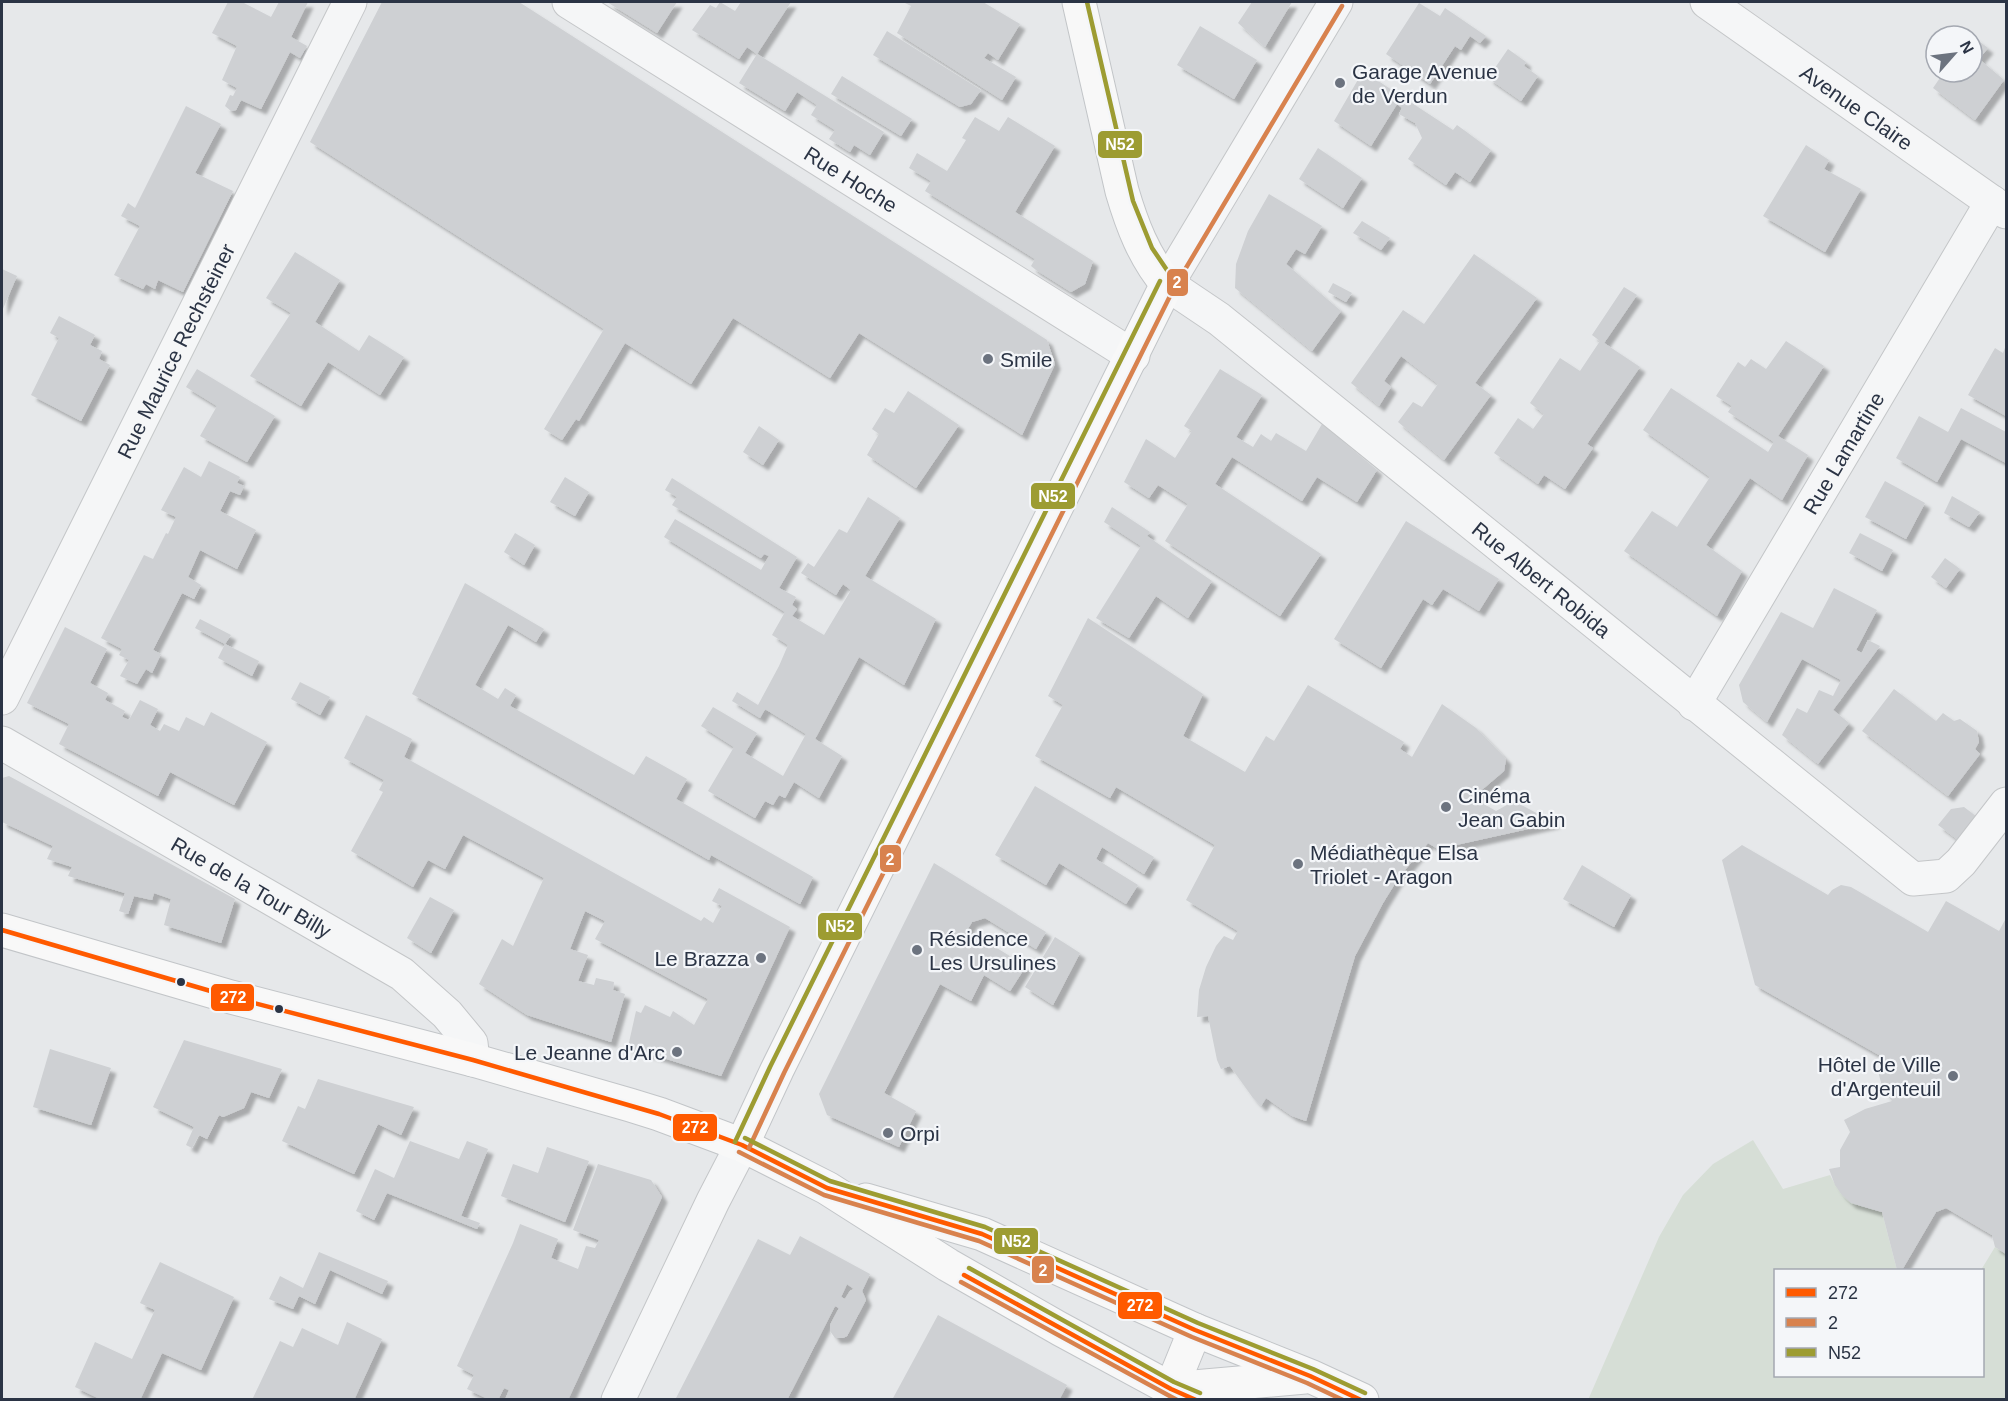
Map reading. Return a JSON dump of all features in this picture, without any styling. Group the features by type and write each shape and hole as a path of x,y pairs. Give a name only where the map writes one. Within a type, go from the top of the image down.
{"main road":[{"path":"742,1145 777,1070 1167,284 1152,266 1131,221 1122,191 1079,2"},
{"path":"2,930 231,997 473,1060 659,1114 742,1145 827,1188 948,1265 1174,1397 1310,1376"},
{"path":"827,1188 982,1234 1195,1330 1310,1376 1362,1400"},
{"path":"1174,1397 1195,1330"}],"street":[{"name":"Rue Maurice Rechsteiner","path":"2,698 350,2"},
{"name":"Rue Hoche","path":"569,2 1132,356"},
{"path":"1167,284 1336,2"},
{"name":"Avenue Claire","path":"1707,2 1999,207"},
{"name":"Rue Lamartine","path":"1694,704 1999,207"},
{"name":"Rue Albert Robida","path":"1167,284 1219,319 1913,879 1946,876 1962,862 2007,804"},
{"name":"Rue de la Tour Billy","path":"2,743 402,974 447,1014 471,1043 473,1060"},
{"path":"618,1400 742,1145"}],"shaded area":[{"path":"1753,1140 1783,1189 1830,1175 1840,1191 1850,1201 1882,1212 1897,1269 1774,1269 1774,1377 1984,1377 1984,1269 1982,1269 1995,1247 2006,1254 2006,1399 1588,1400 1659,1237 1683,1195 1713,1164"}],"building":[{"path":"228,2 242,2 271,17 279,2 308,2 291,37 307,46 300,58 290,52 261,109 241,100 236,110 231,111 225,106 230,95 233,96 237,88 222,80 237,46 212,33"},
{"path":"382,2 519,2 1047,340 1055,364 1022,435 859,333 830,378 733,318 691,384 625,343 579,421 576,419 562,440 544,429 604,329 310,142"},
{"path":"607,2 677,2 657,33"},
{"path":"720,2 735,11 741,2 791,2 757,54 747,47 739,59 692,30 710,5 716,8"},
{"path":"903,2 983,2 1020,24 998,60 988,53 984,58 1016,77 1002,100 897,33 911,6"},
{"path":"1252,2 1292,2 1265,47 1238,23"},
{"path":"1419,3 1440,16 1445,8 1486,36 1480,43 1470,36 1461,50 1455,46 1430,84 1386,54"},
{"path":"1200,26 1257,60 1234,99 1177,65"},
{"path":"887,31 981,90 971,104 960,107 873,55"},
{"path":"1508,49 1526,62 1524,66 1538,76 1521,101 1488,78"},
{"path":"757,54 884,132 870,155 854,145 850,152 829,139 835,130 811,115 817,105 797,92 785,111 739,83"},
{"path":"1984,63 2004,80 1975,120 1933,88 1936,84 1984,84"},
{"path":"1363,71 1453,130 1457,125 1491,150 1470,182 1455,172 1446,185 1408,159 1422,138 1415,123 1399,114 1402,108 1397,104 1371,146 1334,121"},
{"path":"842,76 912,119 901,136 831,94"},
{"path":"186,106 221,124 195,173 233,191 183,292 158,280 155,289 146,284 143,289 114,275 140,226 121,216 128,203 135,208"},
{"path":"975,117 999,131 1008,117 1055,146 1015,212 1093,261 1085,284 1071,292 1036,270 1031,266 1035,259 925,191 931,181 909,168 917,153 947,171 966,140 962,138"},
{"path":"1806,145 1829,160 1824,169 1861,189 1825,252 1763,216"},
{"path":"1318,148 1362,178 1343,208 1299,179"},
{"path":"1269,194 1322,226 1305,254 1296,249 1286,264 1341,311 1312,351 1235,288 1236,264 1248,231"},
{"path":"1362,221 1390,238 1381,250 1353,233"},
{"path":"295,252 340,280 315,322 359,351 369,335 404,357 380,395 328,362 301,406 250,376 291,313 266,298"},
{"path":"1474,254 1537,298 1475,383 1491,395 1444,460 1398,422 1413,402 1422,407 1438,384 1401,356 1384,381 1391,387 1379,406 1351,383 1403,310 1424,324"},
{"path":"2,269 17,276 2,311"},
{"path":"1333,283 1352,293 1346,302 1328,292"},
{"path":"1624,287 1637,295 1604,343 1640,367 1587,444 1593,448 1565,489 1544,475 1538,484 1494,453 1518,418 1533,429 1544,414 1530,403 1560,358 1580,371 1600,341 1592,335"},
{"path":"59,316 95,335 90,345 102,351 99,359 110,365 81,421 31,395 59,338 50,333"},
{"path":"1786,341 1824,366 1778,436 1808,455 1782,500 1750,478 1706,545 1742,571 1717,616 1624,551 1652,511 1677,527 1710,477 1643,430 1671,388 1768,452 1774,442 1728,412 1732,406 1716,396 1738,362 1745,367 1751,359 1766,369"},
{"path":"2006,345 2006,416 1968,395 1995,348 2003,353"},
{"path":"197,369 275,416 247,462 200,436 217,406 186,387"},
{"path":"1220,369 1262,395 1236,437 1253,447 1261,434 1271,441 1276,433 1306,451 1322,424 1377,470 1357,502 1317,477 1302,501 1232,457 1215,484 1321,554 1280,616 1165,541 1188,504 1158,485 1149,498 1124,482 1146,439 1175,458 1192,431 1184,426"},
{"path":"908,391 959,425 916,488 867,455 879,434 872,429 885,408 894,413"},
{"path":"1961,408 2006,432 2006,463 1961,439 1937,482 1896,458 1919,416 1948,432"},
{"path":"759,426 779,440 763,465 743,452"},
{"path":"209,461 240,477 237,483 244,486 240,495 230,491 220,511 256,530 237,569 200,550 188,577 201,585 194,599 182,593 153,650 161,654 152,673 146,669 137,684 120,676 129,660 119,655 122,649 101,638 144,555 153,559 166,533 168,534 176,517 161,510 184,467 201,477"},
{"path":"565,477 589,492 575,516 550,502"},
{"path":"672,478 797,557 779,588 796,597 792,605 797,609 792,616 824,635 851,590 843,584 836,595 801,573 808,563 814,567 839,529 847,533 868,497 900,518 865,576 936,619 904,685 859,657 815,739 842,756 819,798 794,782 785,798 779,795 773,805 765,801 755,818 708,791 734,747 701,726 713,707 757,733 745,753 783,776 806,734 765,709 760,718 732,701 737,692 758,705 788,645 772,635 785,612 664,537 675,519 761,570 769,556 764,554 761,558 672,505 677,497 665,490"},
{"path":"1885,481 1925,503 1906,539 1865,517"},
{"path":"1952,496 1980,512 1969,527 1944,513"},
{"path":"1112,507 1150,532 1147,536 1212,581 1188,618 1156,596 1129,638 1096,618 1141,546 1104,522"},
{"path":"1406,521 1499,579 1479,611 1443,589 1432,605 1423,599 1381,668 1334,639"},
{"path":"515,533 535,545 524,565 504,552"},
{"path":"1860,533 1893,550 1882,571 1849,553"},
{"path":"1945,558 1960,569 1946,588 1931,577"},
{"path":"465,583 544,629 536,642 508,625 475,685 498,699 505,688 516,695 510,706 634,775 646,756 687,779 676,799 813,877 800,904 711,855 709,860 412,694"},
{"path":"1834,588 1877,610 1856,650 1862,653 1868,640 1880,646 1833,710 1849,723 1818,764 1782,735 1797,708 1807,713 1819,690 1833,696 1841,680 1802,659 1767,722 1743,702 1739,685 1781,612 1813,628"},
{"path":"1088,618 1203,694 1183,736 1245,772 1266,736 1274,741 1308,685 1404,742 1400,749 1412,757 1442,704 1476,728 1506,759 1504,771 1477,794 1477,800 1496,811 1514,801 1555,823 1438,849 1428,843 1399,877 1355,956 1306,1121 1292,1116 1266,1098 1261,1106 1230,1066 1221,1069 1208,1016 1197,1017 1199,990 1216,946 1224,936 1233,940 1238,931 1186,900 1215,845 1116,787 1110,798 1035,756 1063,705 1048,696"},
{"path":"200,619 231,635 225,644 195,628"},
{"path":"65,627 107,649 90,683 108,693 105,700 125,711 122,717 129,720 140,700 158,709 150,725 160,731 164,724 179,731 186,717 204,726 211,712 267,742 234,805 170,772 158,796 59,744 69,724 27,703"},
{"path":"225,644 259,661 252,676 218,658"},
{"path":"300,682 330,697 320,715 291,699"},
{"path":"1894,689 1936,721 1943,713 1954,721 1960,719 1977,731 1979,742 1975,749 1980,754 1948,796 1862,731"},
{"path":"366,715 412,739 404,757 701,921 704,917 713,923 722,906 712,901 719,888 790,927 721,1076 628,1047 636,1011 641,1013 645,1005 670,1017 673,1011 694,1025 708,999 595,939 605,921 585,911 570,949 588,955 578,981 594,985 596,978 614,982 613,990 625,994 611,1042 527,1015 479,984 502,939 513,946 544,878 463,835 445,869 428,860 413,887 351,851 383,792 379,790 384,780 344,758"},
{"path":"9,776 235,899 221,943 164,925 171,899 154,893 152,900 134,896 128,914 119,911 125,893 68,876 72,867 47,859 53,846 2,822 2,778"},
{"path":"1035,786 1154,857 1144,874 1102,847 1096,859 1138,885 1126,904 1059,863 1046,885 995,855"},
{"path":"1964,807 1981,820 1958,840 1938,825 1951,809"},
{"name":"Hôtel de Ville d'Argenteuil","path":"1742,845 1828,895 1841,885 1851,887 1928,932 1946,901 1999,931 2006,918 2006,1254 1995,1247 1992,1235 1946,1208 1936,1212 1903,1269 1897,1269 1882,1212 1851,1203 1842,1195 1829,1169 1840,1167 1840,1150 1850,1132 1844,1120 1865,1109 1892,1101 1883,1090 1879,1075 1879,1055 1755,985 1722,860"},
{"path":"934,863 1046,932 1036,949 985,918 972,922 963,937 977,945 987,942 1026,966 1010,991 984,975 971,1001 940,984 884,1093 916,1111 899,1147 827,1115 819,1094"},
{"path":"1582,865 1631,895 1614,927 1563,899"},
{"path":"430,897 454,910 431,953 407,938"},
{"path":"1055,937 1080,953 1053,1005 1025,987"},
{"path":"184,1040 282,1069 269,1098 251,1092 244,1108 223,1117 219,1115 207,1139 199,1135 192,1148 186,1145 194,1127 153,1107"},
{"path":"50,1049 111,1068 91,1125 33,1107"},
{"path":"318,1079 414,1107 401,1135 378,1124 354,1174 282,1141 298,1106 305,1109"},
{"path":"410,1141 459,1159 467,1141 488,1149 461,1216 480,1223 477,1229 387,1193 374,1220 356,1211 375,1169 394,1178"},
{"path":"547,1147 589,1161 565,1222 501,1196 513,1164 538,1173"},
{"path":"598,1164 651,1180 662,1197 568,1400 505,1400 509,1390 504,1388 498,1400 490,1400 467,1389 474,1375 457,1366 520,1224 558,1239 551,1258 578,1269 586,1246 595,1248 599,1240 573,1230"},
{"path":"800,1236 870,1274 862,1291 866,1300 847,1336 835,1338 830,1331 830,1325 839,1308 835,1306 787,1400 675,1400 758,1239 790,1255","holes":["847,1284 854,1289 845,1299 841,1297"]},
{"path":"319,1252 388,1281 382,1294 330,1270 315,1304 299,1296 293,1309 269,1299 280,1276 303,1288"},
{"path":"160,1262 234,1297 201,1370 162,1353 140,1400 102,1400 75,1387 95,1342 132,1359 155,1310 140,1303"},
{"path":"938,1315 1067,1385 1059,1400 892,1400"},
{"path":"347,1322 382,1339 354,1400 252,1400 280,1341 293,1347 302,1328 338,1345"}],"transit line":[{"name":"N52","path":"1087,2 1133,201 1152,248 1173,279"},
{"name":"2","path":"749,1148 784,1073 1174,288 1342,6"},
{"name":"N52","path":"735,1142 770,1067 1160,281"},
{"name":"272","path":"2,930 231,997 473,1060 659,1114 742,1145 827,1188 982,1234 1195,1330 1310,1376 1361,1400"},
{"name":"N52","path":"745,1138 830,1181 985,1227 1198,1323 1313,1369 1365,1393"},
{"name":"2","path":"739,1152 824,1195 979,1241 1192,1337 1307,1383 1343,1400"},
{"name":"N52","path":"969,1268 1174,1382 1200,1393"},
{"name":"272","path":"964,1275 1171,1389 1196,1400"},
{"name":"2","path":"961,1282 1177,1400"}],"place":[{"name":"Garage Avenue de Verdun","path":"1340,83"},
{"name":"Smile","path":"988,359"},
{"name":"Cinéma Jean Gabin","path":"1446,807"},
{"name":"Médiathèque Elsa Triolet - Aragon","path":"1298,864"},
{"name":"Résidence Les Ursulines","path":"917,950"},
{"name":"Le Brazza","path":"761,958"},
{"name":"Le Jeanne d'Arc","path":"677,1052"},
{"name":"Hôtel de Ville d'Argenteuil","path":"1953,1076"},
{"name":"Orpi","path":"888,1133"}]}
